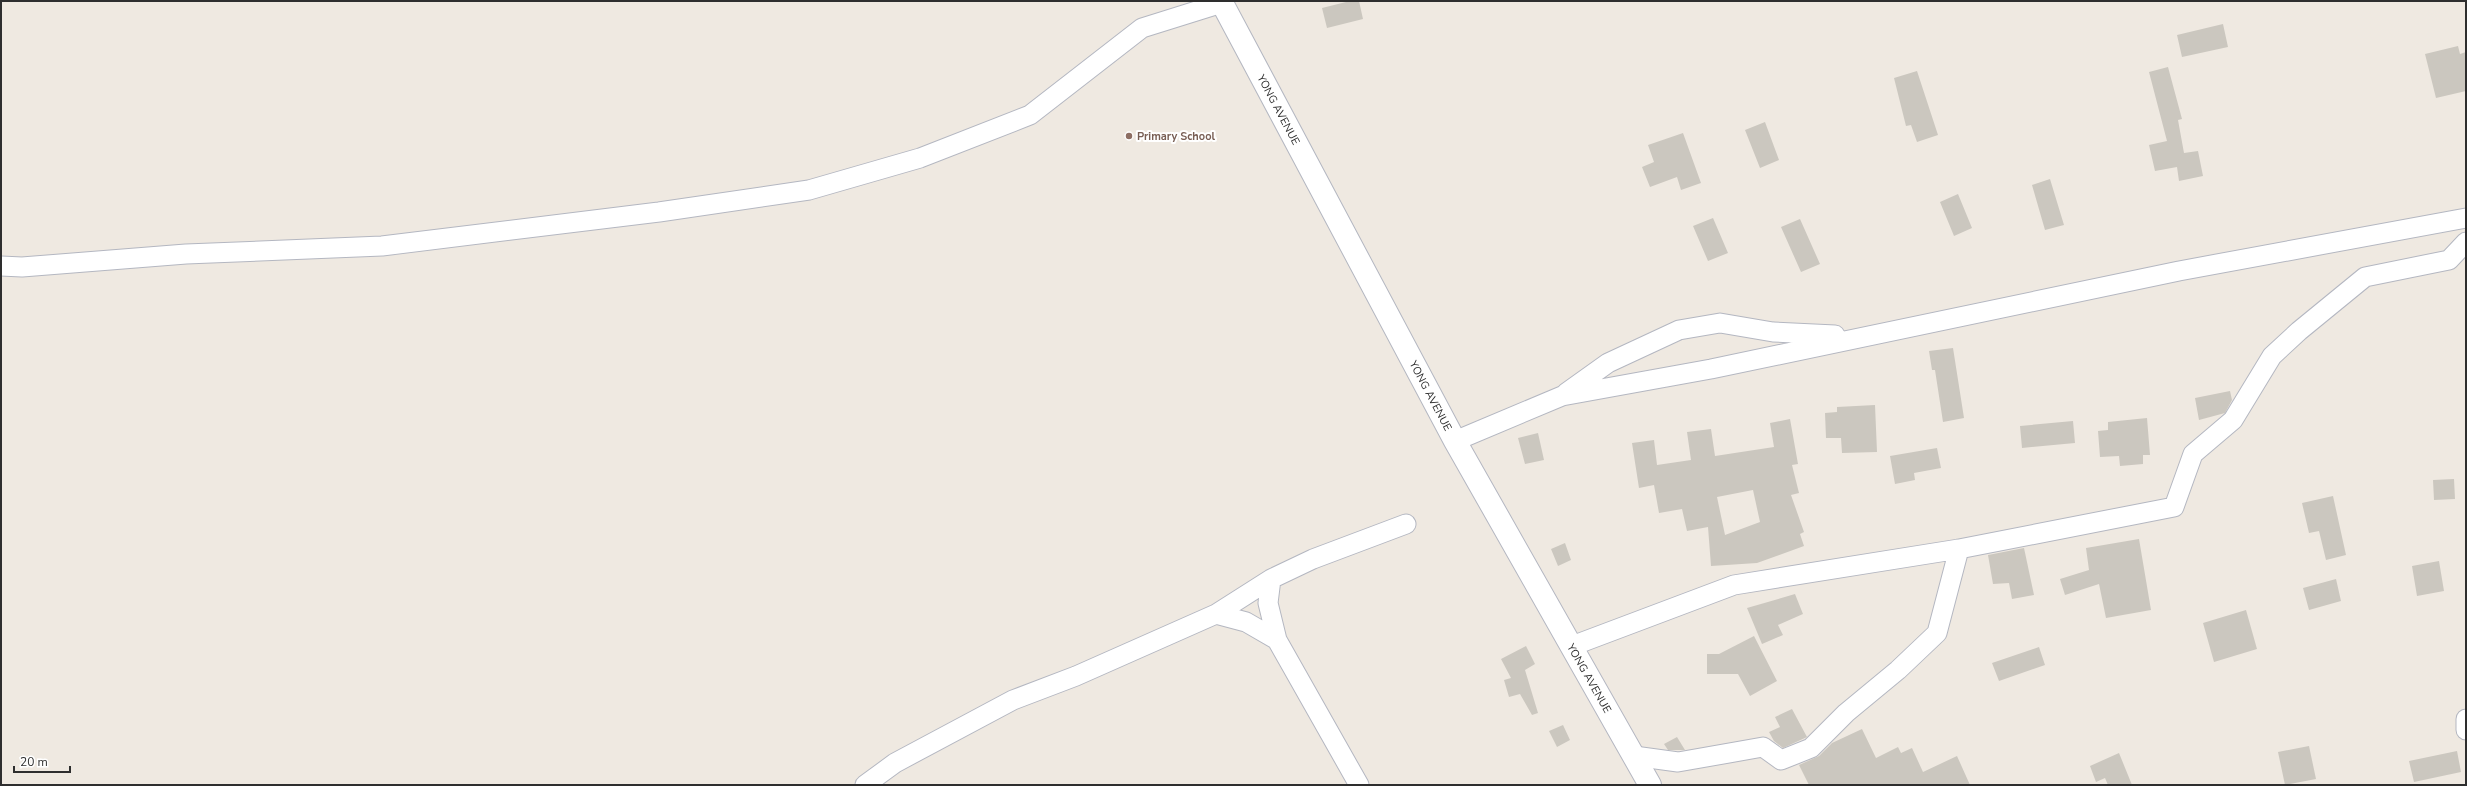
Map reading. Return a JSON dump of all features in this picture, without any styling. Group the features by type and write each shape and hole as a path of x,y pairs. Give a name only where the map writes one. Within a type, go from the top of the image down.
{"street":[{"path":"1,266 22,267 186,254 382,246 659,212 809,190 920,158 1030,114 1142,28 1222,2"},
{"name":"YONG AVENUE","path":"1222,2 1455,441 1650,785"},
{"path":"1455,441 1562,396 1711,369 1861,336 2180,270 2466,218"},
{"path":"1572,646 1734,585 1959,549 2174,507 2193,454 2233,420 2272,356 2299,331 2366,277 2449,260 2466,242"},
{"path":"1,281 22,267"},
{"path":"1562,396 1608,363 1679,330 1720,323 1773,332 1861,336"},
{"path":"865,785 895,763 1013,700 1076,676 1216,614 1271,580 1313,559 1406,524"},
{"path":"1634,756 1678,762 1764,747 1781,760 1811,748 1846,713 1898,670 1937,633 1959,549"},
{"path":"1271,580 1268,603 1277,640 1359,785"},
{"path":"1216,614 1246,622 1277,640"},
{"path":"2466,719 2466,730"}],"building":[{"path":"1350,1 1359,1 1363,19 1327,28 1322,8"},
{"path":"2223,24 2228,47 2182,57 2177,35"},
{"path":"2458,46 2460,54 2466,52 2466,91 2436,98 2425,54"},
{"path":"2168,67 2182,119 2178,120 2184,153 2198,151 2203,176 2179,181 2177,167 2155,171 2149,145 2167,141 2149,72"},
{"path":"1917,71 1938,135 1917,142 1911,125 1906,126 1894,78"},
{"path":"1765,122 1779,160 1760,168 1745,130"},
{"path":"1683,133 1701,183 1681,190 1677,177 1650,187 1642,167 1654,162 1648,145"},
{"path":"2050,179 2064,225 2045,230 2032,185"},
{"path":"1958,194 1972,228 1954,236 1940,202"},
{"path":"1713,218 1728,253 1708,261 1693,226"},
{"path":"1800,219 1820,264 1801,272 1781,227"},
{"path":"1953,348 1964,418 1943,422 1935,370 1932,370 1929,351"},
{"path":"2230,391 2232,400 2225,413 2199,420 2195,398"},
{"path":"1875,405 1877,452 1842,453 1841,438 1826,438 1825,413 1837,412 1837,407"},
{"path":"2147,418 2150,455 2143,455 2143,464 2120,466 2119,456 2100,457 2098,431 2108,430 2108,422"},
{"path":"1790,419 1798,464 1792,465 1799,493 1791,495 1804,532 1800,534 1804,546 1757,563 1711,566 1708,527 1687,531 1682,509 1659,513 1654,485 1639,488 1632,443 1654,440 1657,465 1691,460 1687,432 1711,429 1715,456 1774,447 1770,423","holes":["1753,490 1760,522 1725,535 1717,497"]},
{"path":"2073,421 2075,443 2022,448 2020,426"},
{"path":"1538,433 1544,460 1525,464 1518,438"},
{"path":"1937,448 1941,468 1914,473 1915,480 1895,484 1890,456"},
{"path":"2454,479 2455,499 2434,500 2433,480"},
{"path":"2333,496 2346,555 2326,560 2319,531 2309,533 2302,503"},
{"path":"2139,539 2151,610 2106,618 2099,584 2065,595 2060,579 2089,570 2086,548"},
{"path":"1565,543 1571,560 1558,566 1551,549"},
{"path":"2024,548 2034,595 2012,599 2009,583 1993,584 1988,555"},
{"path":"2439,561 2444,591 2417,596 2412,566"},
{"path":"2336,579 2341,601 2309,610 2303,588"},
{"path":"1795,594 1803,614 1778,625 1783,635 1762,644 1747,608"},
{"path":"2246,610 2257,649 2214,662 2203,623"},
{"path":"1754,636 1777,681 1750,696 1738,674 1707,674 1707,654 1719,654"},
{"path":"1526,646 1535,664 1525,670 1538,713 1532,715 1520,694 1509,697 1504,680 1511,678 1501,659"},
{"path":"2039,647 2045,665 1999,681 1992,663"},
{"path":"1792,709 1807,737 1783,748 1774,741 1769,732 1780,727 1775,717"},
{"path":"1563,725 1570,740 1557,747 1549,731"},
{"path":"1862,729 1876,758 1898,747 1901,753 1912,748 1923,772 1957,756 1970,785 1809,785 1799,765 1819,756 1832,743"},
{"path":"1677,737 1685,750 1668,750 1664,744"},
{"path":"2309,746 2316,779 2285,785 2278,752"},
{"path":"2457,751 2461,772 2414,782 2409,761"},
{"path":"2119,753 2132,785 2108,785 2105,778 2096,782 2090,766"}],"place":[{"name":"Primary School","path":"1129,136"}]}
